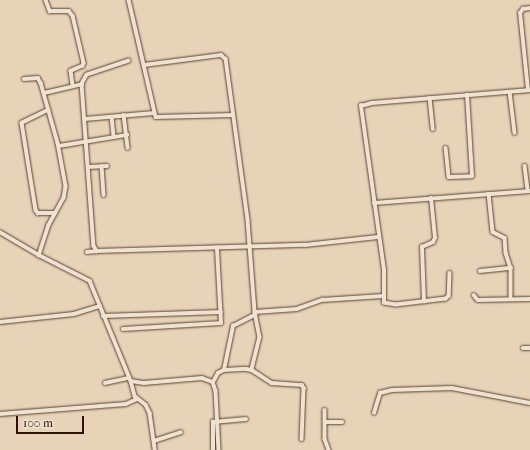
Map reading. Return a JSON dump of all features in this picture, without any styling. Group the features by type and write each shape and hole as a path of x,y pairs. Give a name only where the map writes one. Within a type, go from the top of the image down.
{"street":[{"path":"46,0 50,11 68,10 73,16 84,64 71,71 73,86"},
{"path":"129,0 154,113 160,118 233,115"},
{"path":"450,273 448,298 424,302 386,305 383,296 384,270 361,112 362,105 529,90 520,13 523,9 530,8"},
{"path":"144,65 223,56 227,70 251,247 255,313 260,342 252,370"},
{"path":"97,251 94,246 82,84 87,75 129,61"},
{"path":"24,79 38,78 44,93 59,146 66,186 64,198 55,213 39,256"},
{"path":"44,93 82,84"},
{"path":"510,92 515,133"},
{"path":"446,148 448,176 472,176 467,95"},
{"path":"430,98 434,129"},
{"path":"49,110 24,121 23,125 36,210 38,212 55,213"},
{"path":"85,119 154,113"},
{"path":"124,116 128,148"},
{"path":"112,117 114,137"},
{"path":"59,146 127,135"},
{"path":"102,166 104,195"},
{"path":"89,167 107,166"},
{"path":"374,203 529,191 525,166"},
{"path":"490,194 493,232 504,236 511,268 511,298"},
{"path":"424,302 422,247 433,242 435,238 431,198"},
{"path":"0,232 39,256 86,278 92,284 103,316 137,399 148,408 155,450"},
{"path":"86,252 321,244 378,237"},
{"path":"123,329 216,325 221,322 217,248"},
{"path":"480,271 511,268"},
{"path":"474,295 478,300 511,298 530,299"},
{"path":"224,370 233,326 255,313 297,309 327,300 383,296"},
{"path":"0,322 74,314 100,306"},
{"path":"103,316 221,312"},
{"path":"523,348 530,348"},
{"path":"219,450 218,420 213,382 218,373 224,370 252,370 272,383 303,386 302,439"},
{"path":"104,383 130,380 144,383 202,378 213,382"},
{"path":"374,413 380,393 392,390 452,388 530,403"},
{"path":"0,414 120,404 137,399"},
{"path":"325,410 325,439 329,450"},
{"path":"213,450 212,425 218,420 246,419"},
{"path":"325,422 342,422"},
{"path":"154,440 181,432"}]}
